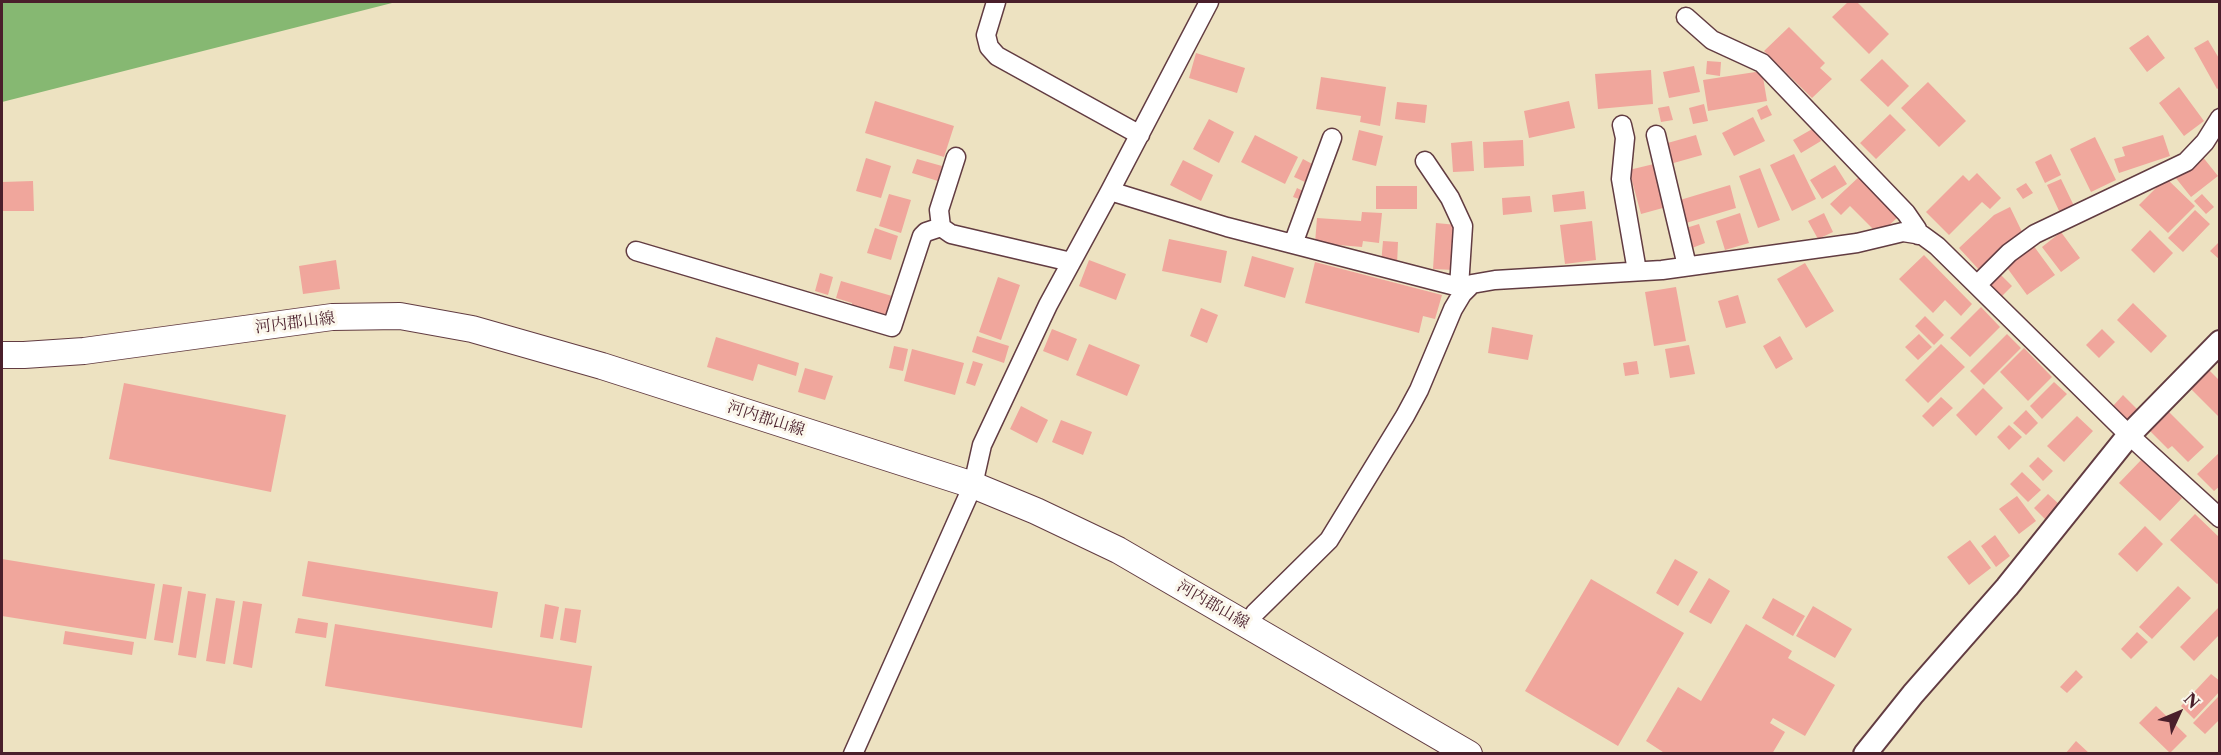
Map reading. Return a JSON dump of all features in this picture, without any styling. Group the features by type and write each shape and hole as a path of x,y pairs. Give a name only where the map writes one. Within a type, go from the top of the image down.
{"main road":[{"name":"河内郡山線","path":"2,355 84,351 332,317 400,316 472,329 602,366 973,485 1036,511 1118,550 1469,753"}],"street":[{"path":"996,2 986,35 989,47 997,56 1140,135"},
{"path":"853,753 973,485 982,445 1048,305 1209,2"},
{"path":"1686,17 1713,40 1762,63 1906,213 1917,229 1918,235"},
{"path":"1977,285 2009,253 2035,234 2186,162 2205,142 2220,118"},
{"path":"1622,125 1625,138 1621,179 1637,271"},
{"path":"1656,135 1687,266"},
{"path":"1293,244 1332,138"},
{"path":"941,228 939,210 956,157"},
{"path":"1247,624 1255,613 1317,553 1334,533 1419,390 1463,288 1463,226 1450,198 1425,161"},
{"path":"1110,191 1227,227 1463,288 1476,282 1495,280 1687,266 1857,243 1903,232 1918,235 1937,246 2129,435 2220,518"},
{"path":"636,252 892,327 922,236 926,232 941,228 951,234 1071,262"},
{"path":"1865,753 1913,694 2007,587 2129,435 2220,342"}],"green space":[{"path":"2,2 396,2 2,102"}],"building":[{"path":"1848,2 1857,2 1889,34 1869,54 1832,17"},
{"path":"1789,27 1825,63 1820,68 1832,79 1812,98 1764,51"},
{"path":"2148,35 2165,58 2147,72 2129,48"},
{"path":"2208,40 2220,60 2220,87 2217,89 2194,48"},
{"path":"1196,53 1245,68 1237,93 1189,78"},
{"path":"1882,59 1909,86 1888,107 1860,80"},
{"path":"1707,61 1721,62 1720,76 1706,74"},
{"path":"1694,66 1700,92 1669,98 1663,72"},
{"path":"1651,70 1653,104 1598,109 1595,74"},
{"path":"1762,71 1767,101 1708,111 1703,80"},
{"path":"1321,77 1386,87 1380,126 1360,122 1361,116 1316,109"},
{"path":"1928,82 1966,121 1939,147 1901,108"},
{"path":"2179,87 2204,121 2184,136 2159,103"},
{"path":"875,101 954,126 944,157 865,133"},
{"path":"1569,101 1575,128 1529,138 1524,111"},
{"path":"1397,102 1427,105 1425,123 1395,119"},
{"path":"1704,104 1708,121 1693,124 1689,108"},
{"path":"1767,105 1772,115 1761,120 1757,110"},
{"path":"1669,106 1673,120 1661,122 1658,108"},
{"path":"1890,114 1906,130 1876,159 1860,143"},
{"path":"1753,117 1765,141 1734,156 1722,133"},
{"path":"1209,119 1234,132 1219,163 1193,149"},
{"path":"1814,128 1821,141 1801,153 1793,140"},
{"path":"1359,130 1383,136 1376,166 1352,160"},
{"path":"1255,135 1298,157 1285,184 1241,162"},
{"path":"1696,135 1702,155 1670,164 1664,144"},
{"path":"2163,135 2170,156 2119,173 2114,159 2125,156 2122,147"},
{"path":"2095,137 2116,180 2091,192 2070,149"},
{"path":"1523,140 1524,166 1484,168 1483,142"},
{"path":"1472,141 1474,171 1453,172 1451,143"},
{"path":"1794,154 1816,199 1792,211 1770,165"},
{"path":"2051,154 2061,175 2045,183 2035,162"},
{"path":"2202,156 2218,176 2191,197 2175,177"},
{"path":"866,158 891,166 881,198 856,191"},
{"path":"917,159 942,166 938,181 912,173"},
{"path":"1303,159 1314,165 1305,182 1294,177"},
{"path":"1183,160 1213,175 1201,201 1170,185"},
{"path":"1658,163 1670,206 1641,214 1629,170"},
{"path":"1835,165 1847,184 1822,199 1810,180"},
{"path":"1760,168 1780,220 1758,228 1739,176"},
{"path":"1977,173 2001,198 1990,209 1982,202 1949,235 1926,212 1963,175 1969,181"},
{"path":"1861,175 1900,215 1879,235 1850,206 1841,215 1830,204"},
{"path":"2166,178 2195,206 2168,233 2139,205"},
{"path":"2061,179 2075,208 2061,215 2047,185"},
{"path":"33,181 34,211 2,211 2,182"},
{"path":"2026,183 2033,193 2023,199 2016,189"},
{"path":"1730,185 1736,208 1686,223 1680,200"},
{"path":"1376,186 1417,186 1417,209 1376,209"},
{"path":"1297,188 1303,191 1299,199 1293,197"},
{"path":"1584,191 1586,209 1554,212 1552,195"},
{"path":"889,194 911,200 901,233 879,226"},
{"path":"2202,194 2214,207 2206,214 2194,201"},
{"path":"1530,196 1532,212 1503,215 1502,198"},
{"path":"2010,207 2025,238 1981,272 1959,248 1994,215"},
{"path":"2195,210 2210,224 2183,252 2168,238"},
{"path":"1362,212 1382,213 1379,243 1363,241 1362,247 1315,243 1317,218 1361,221"},
{"path":"1740,213 1749,243 1725,250 1716,221"},
{"path":"1824,213 1833,232 1818,239 1808,221"},
{"path":"1592,221 1596,260 1565,264 1560,225"},
{"path":"1436,223 1457,225 1454,270 1433,269"},
{"path":"1699,224 1705,243 1692,248 1686,228"},
{"path":"875,228 898,236 891,260 867,253"},
{"path":"2150,230 2173,253 2154,273 2131,250"},
{"path":"2061,232 2080,258 2061,272 2042,247"},
{"path":"1169,239 1227,251 1221,283 1162,271"},
{"path":"1383,241 1398,242 1397,265 1381,264"},
{"path":"2220,241 2220,260 2210,251"},
{"path":"2033,245 2055,275 2027,295 2005,265"},
{"path":"1924,255 1972,304 1961,316 1945,300 1933,313 1899,279"},
{"path":"1252,256 1294,268 1285,298 1244,286"},
{"path":"336,260 340,289 303,294 299,266"},
{"path":"1089,260 1126,274 1116,300 1079,286"},
{"path":"1315,262 1442,295 1435,319 1423,316 1419,333 1305,303"},
{"path":"1805,263 1834,311 1806,328 1777,279"},
{"path":"1997,271 2012,286 2001,297 1987,282"},
{"path":"820,273 833,277 828,295 815,291"},
{"path":"998,277 1020,285 1001,340 979,332"},
{"path":"841,281 892,296 885,318 851,307 852,303 836,298"},
{"path":"1676,287 1686,341 1654,346 1645,292"},
{"path":"1738,295 1746,323 1726,328 1718,301"},
{"path":"2133,303 2167,336 2151,353 2117,320"},
{"path":"1981,307 2000,327 1970,357 1950,338"},
{"path":"1201,308 1218,315 1207,343 1190,336"},
{"path":"1925,316 1944,335 1934,345 1915,326"},
{"path":"1492,327 1533,335 1528,360 1488,353"},
{"path":"1052,329 1077,339 1068,361 1043,351"},
{"path":"2102,329 2115,342 2099,358 2086,345"},
{"path":"1919,334 1932,347 1918,360 1905,347"},
{"path":"2007,334 2021,348 1984,385 1970,371"},
{"path":"977,336 1009,346 1004,363 972,352"},
{"path":"1780,336 1793,359 1776,369 1763,346"},
{"path":"716,337 799,363 796,376 758,364 753,381 707,367"},
{"path":"1089,344 1140,365 1127,396 1076,375"},
{"path":"1941,344 1965,367 1928,403 1905,380"},
{"path":"1689,345 1695,374 1670,378 1665,349"},
{"path":"894,346 908,349 903,371 889,368"},
{"path":"2024,348 2052,377 2028,401 2000,372"},
{"path":"912,349 964,363 955,395 904,381"},
{"path":"973,361 983,364 975,386 966,383"},
{"path":"1637,361 1639,374 1625,376 1623,363"},
{"path":"805,368 833,376 825,400 798,392"},
{"path":"2209,370 2220,381 2220,415 2218,416 2190,388"},
{"path":"2054,382 2067,394 2042,419 2030,406"},
{"path":"124,383 286,415 271,492 109,459"},
{"path":"1983,388 2003,408 1976,436 1956,415"},
{"path":"2123,395 2138,410 2128,420 2113,406"},
{"path":"1941,397 1953,408 1933,427 1922,416"},
{"path":"1021,406 1048,420 1037,443 1010,429"},
{"path":"2026,410 2038,423 2026,435 2013,423"},
{"path":"2169,412 2204,447 2188,462 2172,446 2168,449 2150,431"},
{"path":"2077,416 2093,431 2064,462 2047,446"},
{"path":"1061,420 1092,432 1083,455 1052,442"},
{"path":"2009,425 2022,437 2009,450 1997,437"},
{"path":"2220,452 2220,486 2214,491 2197,474"},
{"path":"2038,457 2053,471 2043,481 2029,466"},
{"path":"2142,459 2182,498 2160,521 2119,483"},
{"path":"2022,472 2041,490 2028,502 2010,484"},
{"path":"2048,494 2060,505 2046,520 2034,508"},
{"path":"2017,496 2036,521 2019,534 1999,509"},
{"path":"2195,514 2220,538 2220,582 2217,584 2170,540"},
{"path":"2145,526 2163,544 2137,572 2118,554"},
{"path":"1995,535 2010,556 1996,567 1981,546"},
{"path":"1970,540 1991,568 1969,585 1947,557"},
{"path":"2,559 155,584 146,639 2,616"},
{"path":"1675,559 1698,572 1678,606 1656,593"},
{"path":"308,561 498,592 492,628 302,596"},
{"path":"1709,578 1730,591 1711,624 1689,612"},
{"path":"1591,579 1684,633 1618,746 1525,691"},
{"path":"163,584 182,587 173,643 154,640"},
{"path":"2178,586 2191,598 2152,639 2139,627"},
{"path":"188,591 206,594 196,658 178,655"},
{"path":"216,598 235,601 225,664 206,661"},
{"path":"1773,598 1805,616 1793,636 1762,618"},
{"path":"243,601 262,604 252,668 233,664"},
{"path":"545,604 559,607 553,639 540,637"},
{"path":"1813,606 1852,629 1835,658 1796,636"},
{"path":"2220,606 2220,634 2194,661 2180,647"},
{"path":"565,608 581,610 576,643 560,640"},
{"path":"298,618 328,623 326,638 295,633"},
{"path":"335,624 592,666 582,728 325,686"},
{"path":"1746,624 1792,651 1788,658 1835,685 1805,736 1773,718 1770,723 1785,732 1772,754 1666,754 1646,741 1678,687 1701,701"},
{"path":"65,631 134,642 132,655 63,644"},
{"path":"2137,632 2148,642 2131,659 2121,649"},
{"path":"2076,670 2083,677 2067,693 2060,687"},
{"path":"2211,674 2220,681 2220,691 2194,719 2181,706"},
{"path":"2218,697 2220,719 2205,734 2193,723"},
{"path":"2156,706 2187,736 2170,753 2139,723"},
{"path":"2076,741 2090,754 2065,754"}]}
